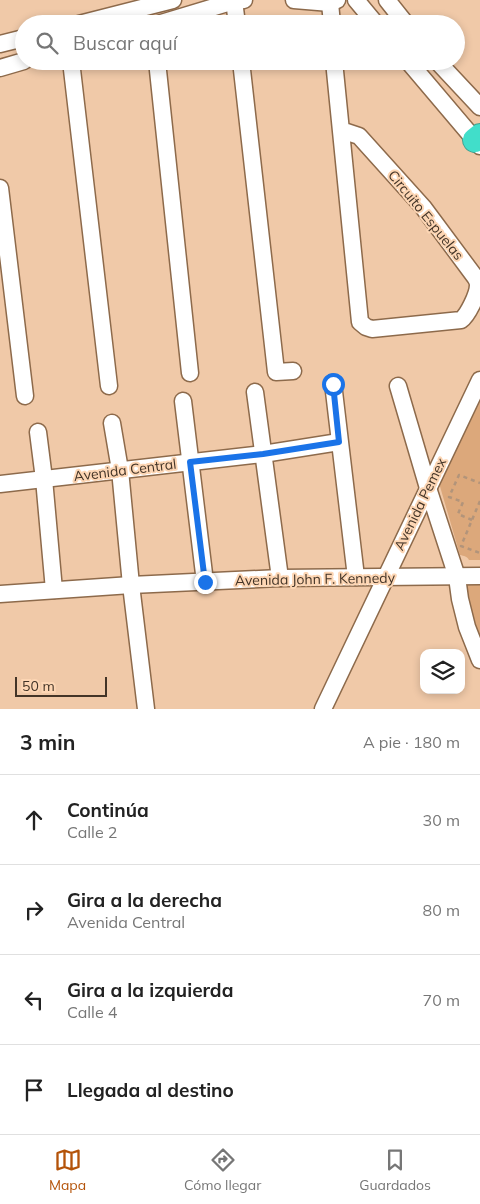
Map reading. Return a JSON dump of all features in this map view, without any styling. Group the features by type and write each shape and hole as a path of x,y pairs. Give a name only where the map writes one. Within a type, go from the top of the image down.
{"street":[{"path":"114,15 173,0"},
{"path":"294,0 333,2 332,15"},
{"path":"356,0 368,15"},
{"path":"386,0 399,15"},
{"path":"178,15 198,6 239,1 238,15"},
{"path":"0,44 15,40"},
{"path":"0,68 15,64"},
{"path":"72,70 110,386"},
{"path":"158,70 190,373"},
{"path":"242,70 276,372 293,371"},
{"name":"Circuito Espuelas","path":"335,70 360,322 372,329 462,320 466,316 477,290 478,283 475,277 423,208 359,136 341,130"},
{"path":"416,70 478,141"},
{"path":"424,80 433,70"},
{"path":"446,70 480,107"},
{"path":"0,188 25,396"},
{"name":"Avenida Pemex","path":"323,709 480,380"},
{"path":"333,384 356,577"},
{"path":"398,386 428,488 457,576 467,627 480,660"},
{"path":"255,392 280,578"},
{"path":"183,401 205,582"},
{"path":"112,423 120,470 131,585 146,709"},
{"path":"38,432 54,590"},
{"name":"Avenida Central","path":"0,484 263,454 339,442"},
{"name":"Avenida John F. Kennedy","path":"0,594 131,585 280,578 480,576"}],"path":[{"path":"472,520 458,514 463,502 449,497 459,476 480,483"},
{"path":"480,501 461,546 480,553"}],"shaded area":[{"path":"480,402 480,560 469,560 460,555 439,483"},
{"path":"480,580 480,649 469,622 465,581"}],"route":[{"path":"205,582 190,462 263,454 339,442 333,384"}]}
